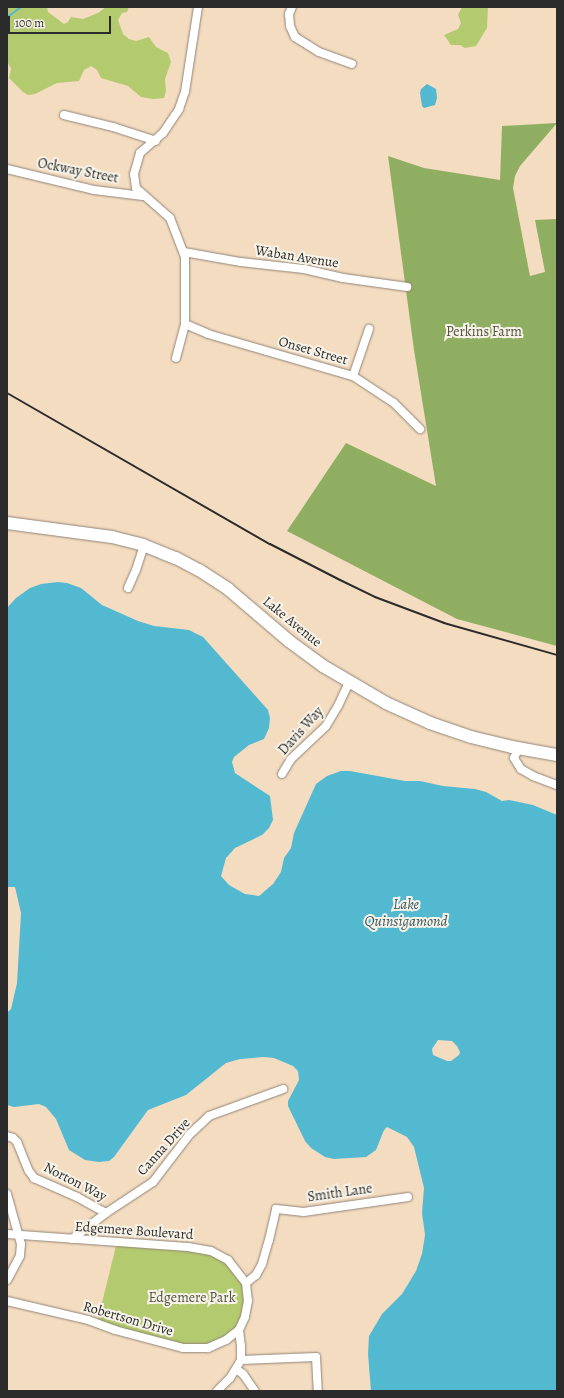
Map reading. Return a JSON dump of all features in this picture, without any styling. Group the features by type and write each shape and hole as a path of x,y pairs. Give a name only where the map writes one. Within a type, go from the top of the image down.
{"main road":[{"name":"Lake Avenue","path":"7,523 90,533 144,546 183,561 218,582 300,649 349,682 397,708 436,725 475,738 557,755"}],"street":[{"path":"176,358 185,324 184,292 186,268 184,252 170,218 136,188 134,184 135,166 140,153 156,141 175,117 185,92 198,7"},
{"path":"292,7 289,14 290,26 295,37 319,52 352,64"},
{"path":"64,115 113,127 156,141"},
{"name":"Ockway Street","path":"7,169 94,190 144,196"},
{"name":"Waban Avenue","path":"184,252 227,260 304,269 343,278 406,287"},
{"name":"Onset Street","path":"185,324 213,335 353,376 394,403 420,429"},
{"path":"353,376 369,328"},
{"path":"128,588 144,546"},
{"name":"Davis Way","path":"282,774 291,759 326,726 338,706 349,682"},
{"path":"519,748 514,758 521,769 533,776 557,785"},
{"name":"Canna Drive","path":"72,1239 106,1213 153,1182 190,1134 210,1116 283,1089"},
{"name":"Norton Way","path":"7,1136 13,1138 17,1142 29,1171 34,1178 80,1198 106,1213"},
{"path":"7,1194 21,1244 20,1256 7,1280"},
{"name":"Smith Lane","path":"246,1283 256,1275 262,1264 276,1209 304,1212 408,1197"},
{"name":"Edgemere Boulevard","path":"7,1234 188,1247 211,1251 222,1256 232,1264 246,1283"},
{"path":"217,1391 236,1369 241,1360 239,1330 245,1317 248,1305 248,1291 246,1283"},
{"name":"Robertson Drive","path":"7,1301 88,1320 183,1348 208,1348 226,1340 239,1330"},
{"path":"241,1360 316,1356 318,1391"},
{"path":"236,1369 243,1374 255,1391"}],"green space":[{"path":"7,7 47,7 48,12 64,24 68,22 71,17 83,19 98,13 106,7 129,7 127,12 122,13 118,20 123,34 129,39 136,41 149,37 156,47 168,53 171,62 165,79 166,91 164,98 153,99 141,97 128,86 101,78 97,70 91,66 84,70 79,81 57,83 35,94 28,95 9,78 11,69 7,61"},
{"path":"462,7 488,7 487,28 476,46 465,48 460,45 451,45 444,35 458,29 461,23 458,15"},
{"name":"Perkins Farm","path":"557,123 520,166 515,176 513,188 530,276 545,272 535,220 557,219 557,646 457,619 287,531 346,443 436,486 414,350 388,156 424,168 500,180 502,126"},
{"name":"Edgemere Park","path":"117,1242 217,1254 232,1264 248,1291 239,1330 226,1340 194,1349 97,1323"}],"water":[{"path":"427,84 436,89 437,98 435,105 424,108 422,106 420,93 421,89"},
{"name":"Lake Quinsigamond","path":"58,582 67,583 81,588 102,605 138,621 154,626 189,630 203,637 268,710 270,718 269,728 264,739 249,745 234,757 232,762 235,773 270,796 273,820 269,828 262,835 235,848 226,858 221,876 229,885 245,894 259,896 273,884 281,872 284,858 291,848 294,833 316,784 327,776 341,771 350,771 405,781 420,781 443,786 475,789 486,792 502,801 509,800 533,805 557,815 557,1391 371,1391 368,1354 369,1336 382,1314 402,1294 416,1271 422,1254 425,1235 422,1213 424,1188 414,1147 407,1137 387,1127 384,1130 376,1150 366,1157 334,1159 325,1157 311,1148 305,1141 288,1106 288,1101 299,1080 298,1071 293,1066 274,1058 264,1057 240,1059 226,1063 186,1095 148,1110 114,1157 109,1161 99,1162 85,1160 69,1150 56,1119 46,1107 39,1104 14,1107 7,1105 7,1013 11,1009 17,983 21,913 15,887 7,887 7,608 16,598 30,588 41,584","holes":["438,1040 452,1041 460,1052 459,1055 451,1061 447,1061 433,1055 432,1049"]}],"waterway":[{"path":"7,15 9,16 21,7"}],"railway":[{"path":"7,393 270,544 375,597 444,623 557,655"}]}
